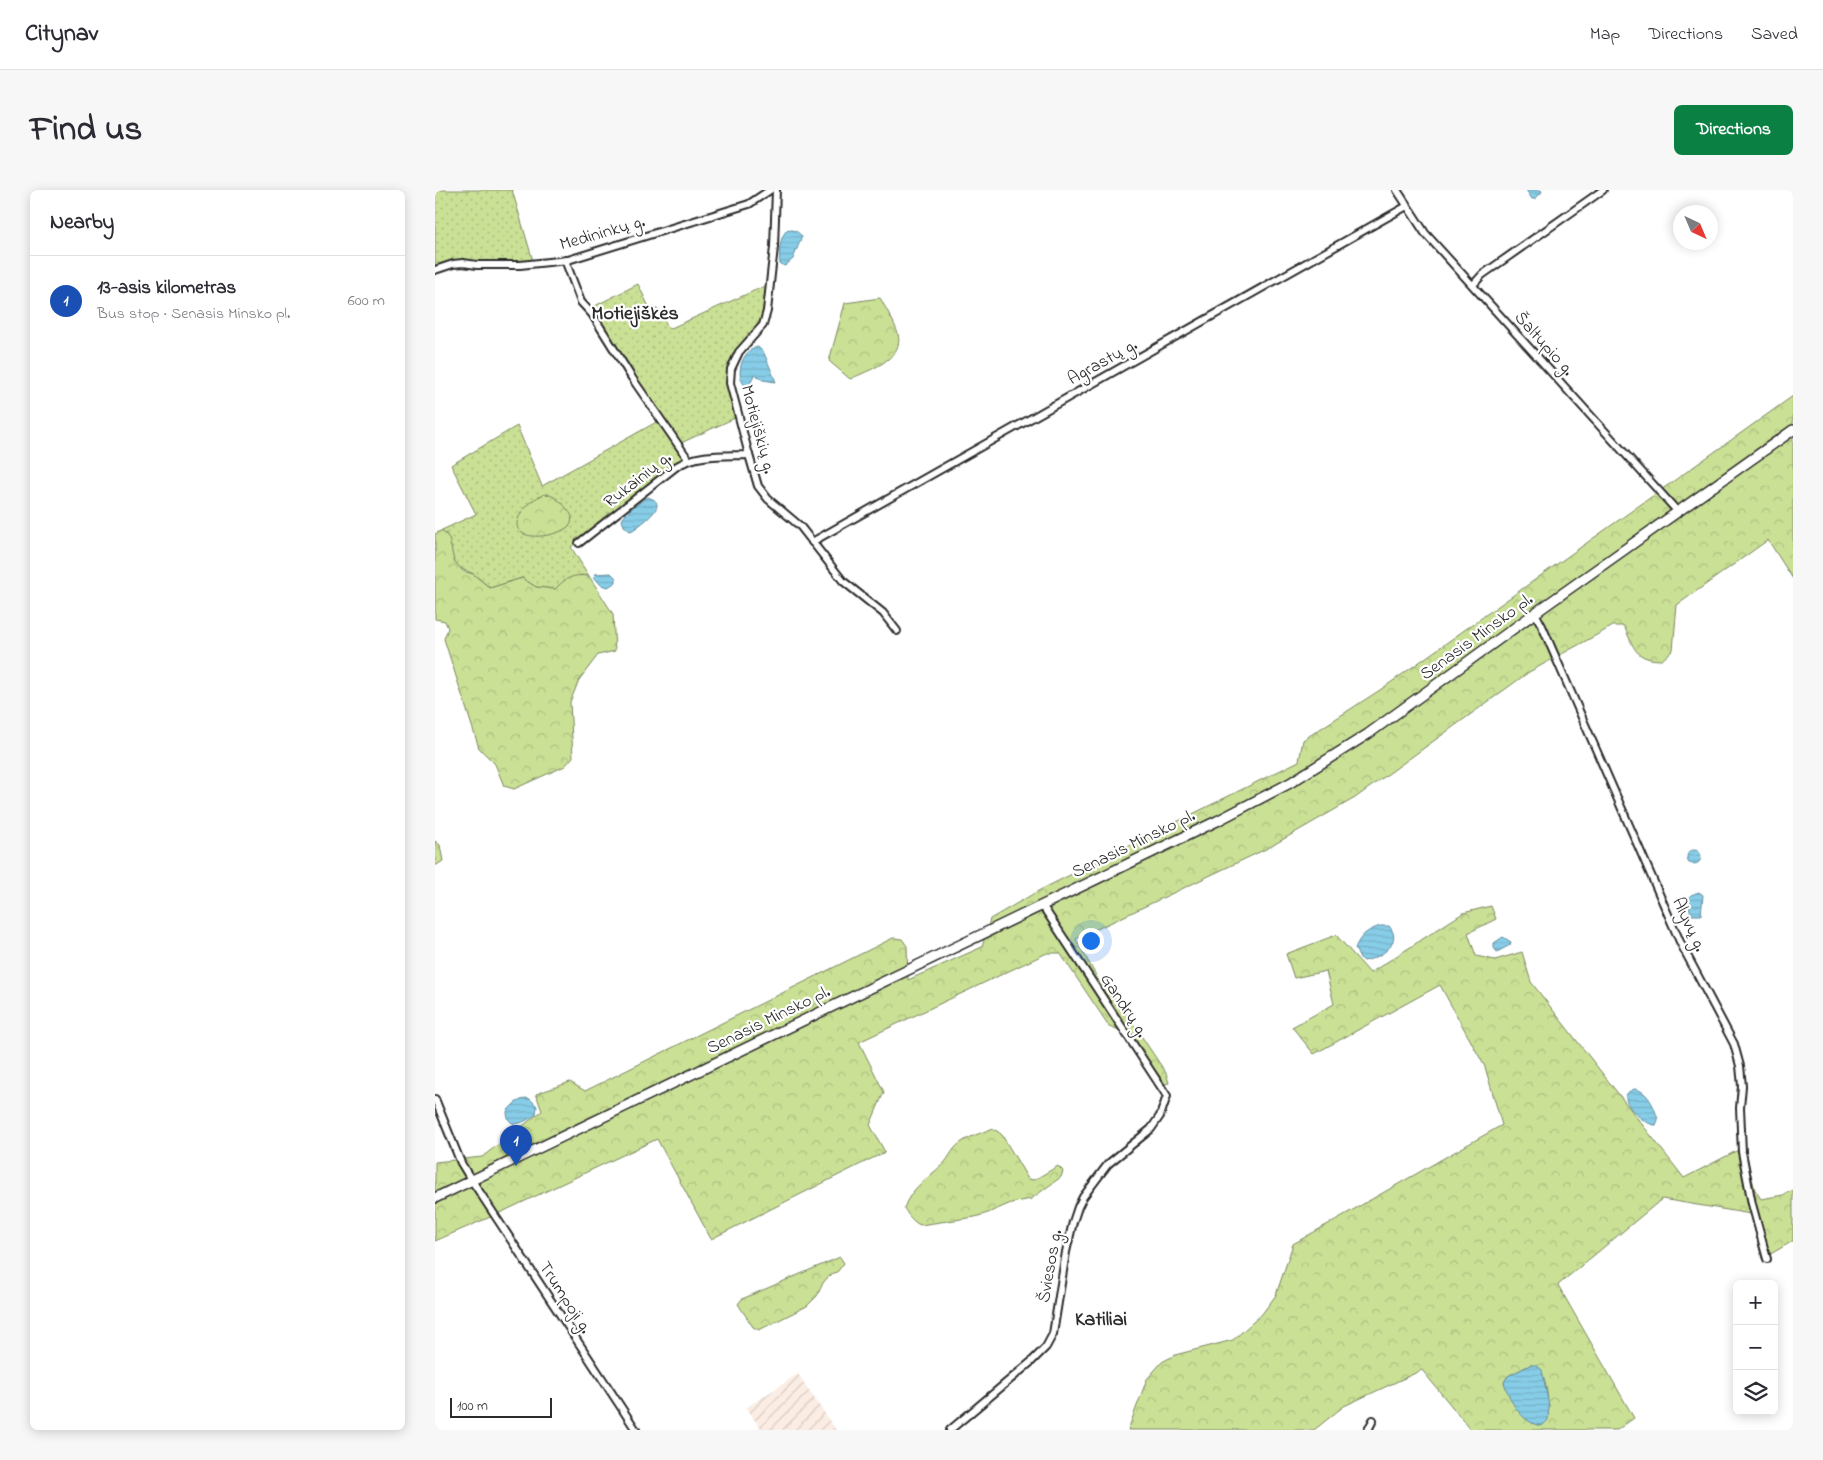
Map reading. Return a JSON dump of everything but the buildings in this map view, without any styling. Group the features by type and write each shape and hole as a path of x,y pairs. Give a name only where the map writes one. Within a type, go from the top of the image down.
{"main road":[{"name":"Senasis Minsko pl.","path":"435,1198 1217,822 1290,783 1369,734 1535,613 1793,430"}],"street":[{"name":"Medininkų g.","path":"435,270 453,264 519,264 565,260 749,204 770,190"},
{"name":"Motiejiškių g.","path":"776,190 774,247 767,310 763,325 739,352 731,369 730,382 749,455 758,486 768,499 799,526 843,580 883,612 897,631"},
{"name":"Šaltupio g.","path":"1397,190 1425,233 1678,512"},
{"path":"1473,285 1482,275 1603,190"},
{"name":"Agrastų g.","path":"812,542 1407,206"},
{"path":"565,260 581,302 593,314 632,378 688,459"},
{"name":"Rukainių g.","path":"579,543 688,459 698,456 749,455"},
{"name":"Alyvų g.","path":"1535,613 1681,944 1734,1044 1740,1066 1742,1086 1740,1108 1742,1152 1751,1204 1767,1259"},
{"name":"Gandrų g.","path":"1042,905 1167,1096"},
{"name":"Šviesos g.","path":"950,1430 1031,1362 1046,1347 1053,1334 1066,1252 1078,1207 1083,1197 1108,1164 1151,1129 1160,1116 1167,1096"},
{"name":"Trumpoji g.","path":"435,1099 461,1163 636,1430"},
{"path":"1368,1430 1373,1420"}],"shaded area":[{"path":"798,1374 836,1430 762,1430 746,1408"}],"green space":[{"path":"435,190 512,190 533,261 455,262 435,266"},
{"path":"638,284 649,307 659,310 669,329 767,285 763,317 737,352 728,371 737,417 681,443 587,310"},
{"path":"880,298 898,334 899,343 896,350 883,363 850,379 829,361 845,303"},
{"path":"1793,396 1793,579 1768,540 1677,605 1673,650 1662,660 1646,658 1641,655 1633,646 1624,626 1613,626 1529,672 1355,798 1268,848 1076,939 1100,983 1118,1001 1166,1073 1169,1083 1165,1084 1129,1034 1109,1026 1060,953 1047,953 859,1042 884,1092 870,1125 885,1152 711,1239 657,1139 504,1211 435,1241 435,1162 482,1157 542,1111 536,1094 570,1082 585,1091 893,938 902,939 907,946 908,980 982,947 990,919 1040,890 1299,761 1303,740 1383,688"},
{"path":"660,420 684,457 571,547 589,576 580,575 555,589 536,587 522,578 490,588 475,575 457,566 453,559 448,537 442,530 476,514 451,465 517,426 542,486","holes":["529,503 571,524 562,531 518,519"]},
{"path":"545,494 557,499 564,505 572,516 571,524 555,533 544,536 525,534 519,530 517,523 521,513 531,502"},
{"path":"442,530 449,538 454,561 463,571 473,574 490,588 522,578 536,587 555,589 570,578 589,576 613,614 615,651 598,655 579,680 570,702 573,757 565,766 514,789 504,786 495,764 479,748 444,639 448,628 445,621 435,619 435,534"},
{"path":"435,841 440,845 443,861 435,866"},
{"path":"1491,906 1496,919 1468,933 1476,956 1495,960 1522,952 1531,982 1684,1178 1744,1147 1755,1190 1761,1199 1783,1195 1793,1190 1793,1241 1762,1259 1751,1214 1662,1199 1558,1285 1634,1418 1617,1430 1471,1430 1422,1370 1344,1406 1314,1430 1128,1430 1147,1379 1162,1362 1175,1355 1233,1340 1262,1314 1276,1295 1293,1244 1502,1125 1485,1067 1440,985 1314,1054 1292,1027 1334,1004 1326,971 1294,978 1286,954 1336,935 1370,973 1463,913","holes":["1530,1365 1536,1366 1545,1381 1549,1406 1504,1382 1508,1376"]},
{"path":"991,1129 1002,1135 1028,1179 1034,1180 1058,1166 1063,1171 1061,1177 1031,1199 1011,1203 988,1213 975,1217 920,1225 915,1222 904,1208 915,1189 944,1163 959,1144 970,1137"},
{"path":"840,1257 844,1263 838,1271 828,1277 817,1296 807,1306 759,1330 753,1327 738,1304 742,1299"}],"water":[{"path":"1526,190 1541,190 1542,192 1535,199 1532,199"},
{"path":"788,229 796,231 802,236 793,259 785,266 780,264 780,250 781,240"},
{"path":"758,347 764,353 776,382 763,380 754,374 751,383 747,387 741,377 741,364 752,349"},
{"path":"647,497 654,500 657,504 653,514 630,531 624,526 622,520 624,516"},
{"path":"611,573 616,578 616,582 608,587 601,585 594,577 595,574"},
{"path":"1694,850 1699,852 1701,857 1699,862 1694,864 1689,862 1687,857 1689,852"},
{"path":"1699,892 1703,895 1701,915 1691,915 1688,900 1691,895"},
{"path":"1380,926 1389,926 1393,932 1392,944 1377,957 1364,961 1359,957 1355,948 1364,934"},
{"path":"1503,937 1511,942 1510,945 1497,952 1494,948 1494,943"},
{"path":"1634,1089 1639,1090 1650,1100 1658,1120 1656,1125 1642,1119 1629,1106 1626,1095"},
{"path":"525,1098 530,1099 537,1106 536,1114 522,1122 514,1123 510,1121 507,1111 515,1103"},
{"path":"1530,1365 1536,1365 1542,1370 1549,1406 1548,1420 1542,1426 1522,1416 1509,1396 1504,1382 1508,1376"}],"place":[{"name":"13-asis kilometras","path":"516,1166"}],"district":[{"name":"Motiejiškės","path":"635,312"},
{"name":"Katiliai","path":"1101,1318"}]}
